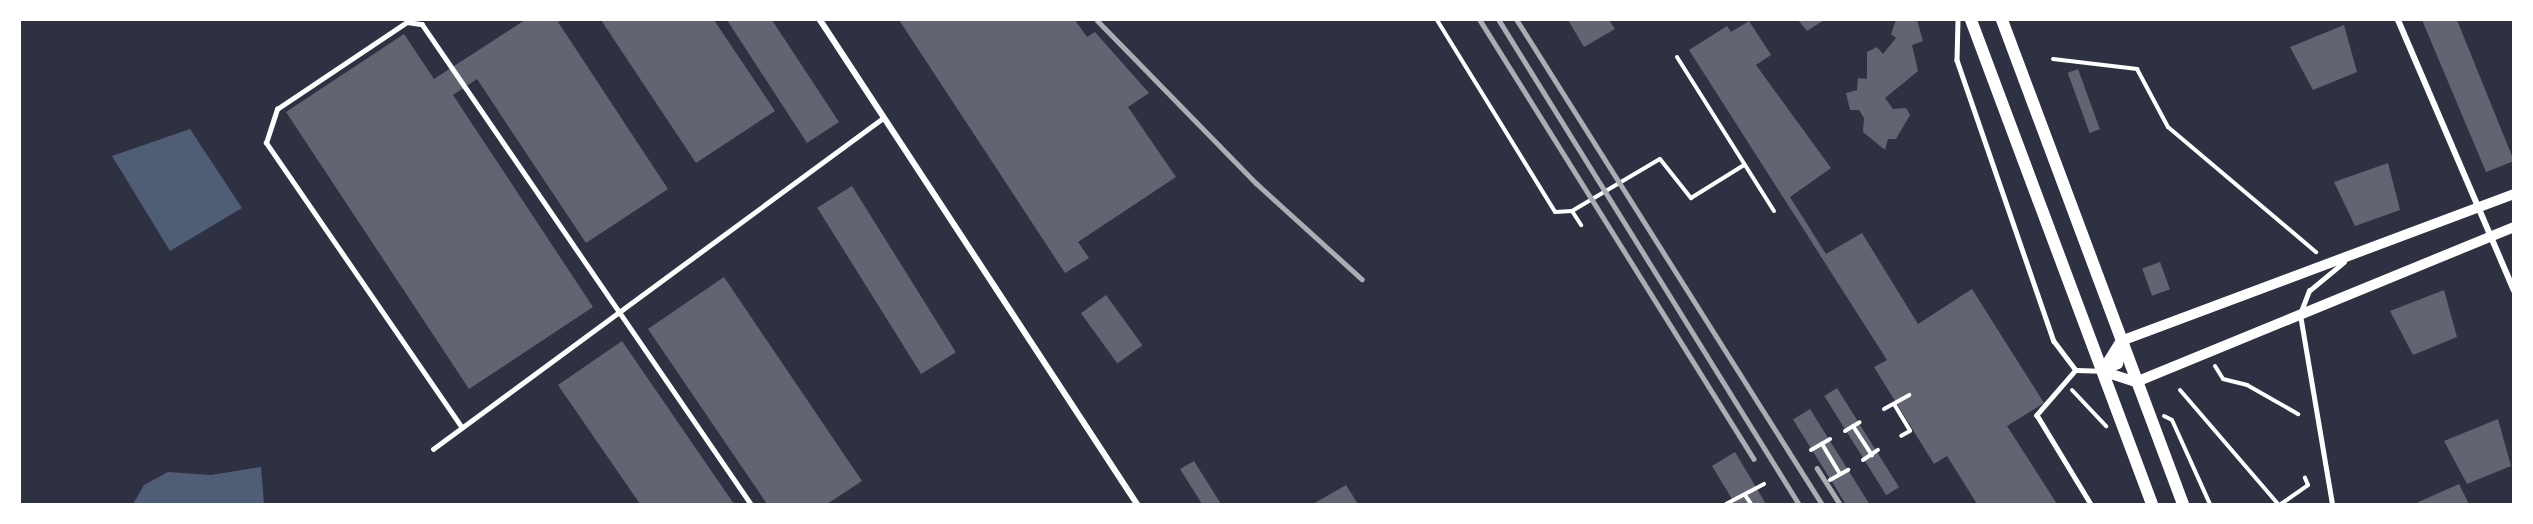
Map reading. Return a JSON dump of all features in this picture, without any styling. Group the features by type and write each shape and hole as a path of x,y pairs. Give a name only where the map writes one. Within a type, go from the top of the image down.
{"main road":[{"path":"1971,20 2151,504"},
{"path":"2002,20 2183,504"}],"street":[{"path":"820,20 1137,504"},
{"path":"2398,20 2476,208 2514,290"},
{"path":"2514,194 2121,341 2102,371 2136,382 2514,226"}],"lane":[{"path":"1958,20 1957,60 2054,341 2076,370"},
{"path":"462,428 266,143 277,109 407,22 422,24 752,504"},
{"path":"433,449 883,118"},
{"path":"2332,504 2300,314 2309,291 2355,253"},
{"path":"2091,504 2037,415 2064,381 2076,370 2102,371"}],"path":[{"path":"1437,20 1555,212 1572,211 1660,159 1691,198 1744,165"},
{"path":"1677,57 1774,211"},
{"path":"2053,59 2137,69 2168,127 2328,262"},
{"path":"1572,211 1581,225"},
{"path":"2214,364 2223,379 2247,385 2298,414"},
{"path":"2064,381 2096,419 2124,430"},
{"path":"2180,390 2279,504 2308,485 2305,478"},
{"path":"1884,409 1909,395"},
{"path":"1894,404 1910,430 1901,436"},
{"path":"2151,421 2169,414 2210,504"},
{"path":"1845,431 1860,422"},
{"path":"1853,426 1872,454"},
{"path":"1811,450 1830,439"},
{"path":"1821,444 1840,474"},
{"path":"1863,460 1878,450"},
{"path":"1830,480 1848,470"},
{"path":"1726,504 1764,484"},
{"path":"1745,495 1751,504"}],"water":[{"path":"190,129 242,208 170,251 112,156"},
{"path":"261,467 264,504 133,504 144,485 168,472 211,475"}],"building":[{"path":"525,20 563,20 558,22 668,189 586,243 477,79 453,95 593,307 469,389 286,112 404,34 434,79"},
{"path":"601,20 714,20 775,111 696,163"},
{"path":"727,20 772,20 839,122 807,143"},
{"path":"899,20 1075,20 1087,37 1095,32 1149,93 1128,107 1176,177 1078,242 1089,258 1065,273"},
{"path":"1568,20 1609,20 1615,29 1584,47"},
{"path":"1798,20 1824,20 1807,31"},
{"path":"1896,20 1917,20 1923,41 1912,45 1918,71 1885,98 1893,109 1906,108 1910,115 1896,139 1888,139 1885,150 1863,132 1864,118 1859,110 1850,110 1846,93 1857,90 1858,78 1867,79 1867,52 1877,47 1883,54 1896,38 1891,34"},
{"path":"2422,20 2457,20 2514,161 2486,172"},
{"path":"1749,21 1771,55 1756,65 1831,168 1790,197 1826,254 1862,233 1918,324 1972,289 2044,403 2007,426 2057,504 1977,504 1947,456 1934,464 1874,367 1887,360 1689,50 1727,26 1731,32"},
{"path":"2344,25 2357,72 2313,90 2290,47"},
{"path":"2078,69 2100,129 2090,133 2068,73"},
{"path":"2388,163 2400,210 2355,226 2334,182"},
{"path":"852,186 956,352 921,374 817,208"},
{"path":"2160,262 2170,289 2152,296 2142,268"},
{"path":"724,277 862,481 827,504 767,504 648,329"},
{"path":"2444,290 2457,337 2413,355 2390,311"},
{"path":"1106,295 1142,345 1117,363 1081,313"},
{"path":"622,341 734,504 640,504 558,385"},
{"path":"1837,388 1899,487 1886,495 1824,396"},
{"path":"1810,409 1869,504 1846,504 1793,420"},
{"path":"2498,419 2511,466 2467,484 2444,441"},
{"path":"1735,452 1766,504 1735,504 1712,466"},
{"path":"1194,461 1221,504 1202,504 1180,469"},
{"path":"2459,484 2469,504 2414,504"},
{"path":"1346,485 1358,504 1313,504"}],"railway":[{"path":"1097,20 1256,183 1362,279"},
{"path":"1480,20 1754,459"},
{"path":"1499,20 1799,504"},
{"path":"1517,20 1822,504"},
{"path":"1817,468 1840,504"}]}
